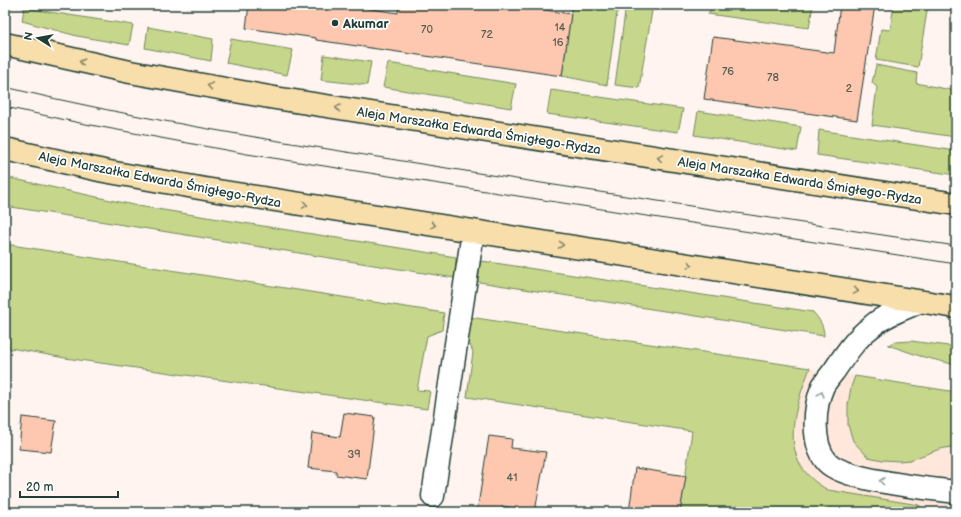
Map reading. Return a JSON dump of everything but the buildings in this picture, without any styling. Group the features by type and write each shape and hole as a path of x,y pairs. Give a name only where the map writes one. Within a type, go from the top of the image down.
{"main road":[{"name":"Aleja Marszałka Edwarda Śmigłego-Rydza","path":"5,44 130,72 275,98 956,204"},
{"name":"Aleja Marszałka Edwarda Śmigłego-Rydza","path":"5,149 104,171 205,189 956,307"}],"lane":[{"path":"433,496 473,232"},
{"path":"919,302 892,313 871,326 850,346 824,385 816,416 816,436 820,450 827,462 840,471 869,479 956,492"}],"shaded area":[{"path":"708,353 956,392 956,512 680,512"}],"green space":[{"path":"572,5 618,5 607,85 562,76"},
{"path":"626,5 653,5 639,88 615,85"},
{"path":"721,5 813,5 809,28 708,14 710,10"},
{"path":"894,5 928,5 918,67 876,60 881,29 890,30"},
{"path":"24,8 133,25 129,45 77,36 22,21"},
{"path":"148,27 213,39 211,61 145,48"},
{"path":"231,39 293,50 287,75 226,63"},
{"path":"324,55 371,62 367,85 321,80"},
{"path":"388,63 516,84 511,108 383,87"},
{"path":"876,65 917,73 916,83 956,91 956,137 872,125 877,87 872,83"},
{"path":"551,90 683,109 678,132 547,114"},
{"path":"698,111 801,127 797,151 694,135"},
{"path":"819,130 956,151 956,175 817,155"},
{"path":"5,177 138,206 456,257 455,278 5,206"},
{"path":"5,244 444,313 442,330 427,336 417,390 430,391 427,409 65,358 5,347"},
{"path":"482,261 813,312 821,323 824,336 473,281 477,267"},
{"path":"469,317 810,368 798,402 793,435 795,451 801,465 812,479 828,490 919,505 922,509 921,512 892,509 891,512 680,512 692,431 467,397 473,352 466,335"},
{"path":"911,341 956,347 956,354 952,364 920,356 888,345 895,342"},
{"path":"855,376 956,392 956,446 940,449 910,460 883,460 868,457 853,441 848,425 848,405 851,387"}],"tram line":[{"path":"5,87 107,110 261,138 956,246"},
{"path":"5,107 80,123 247,154 956,264"}],"place":[{"name":"Akumar","path":"335,23"}]}
